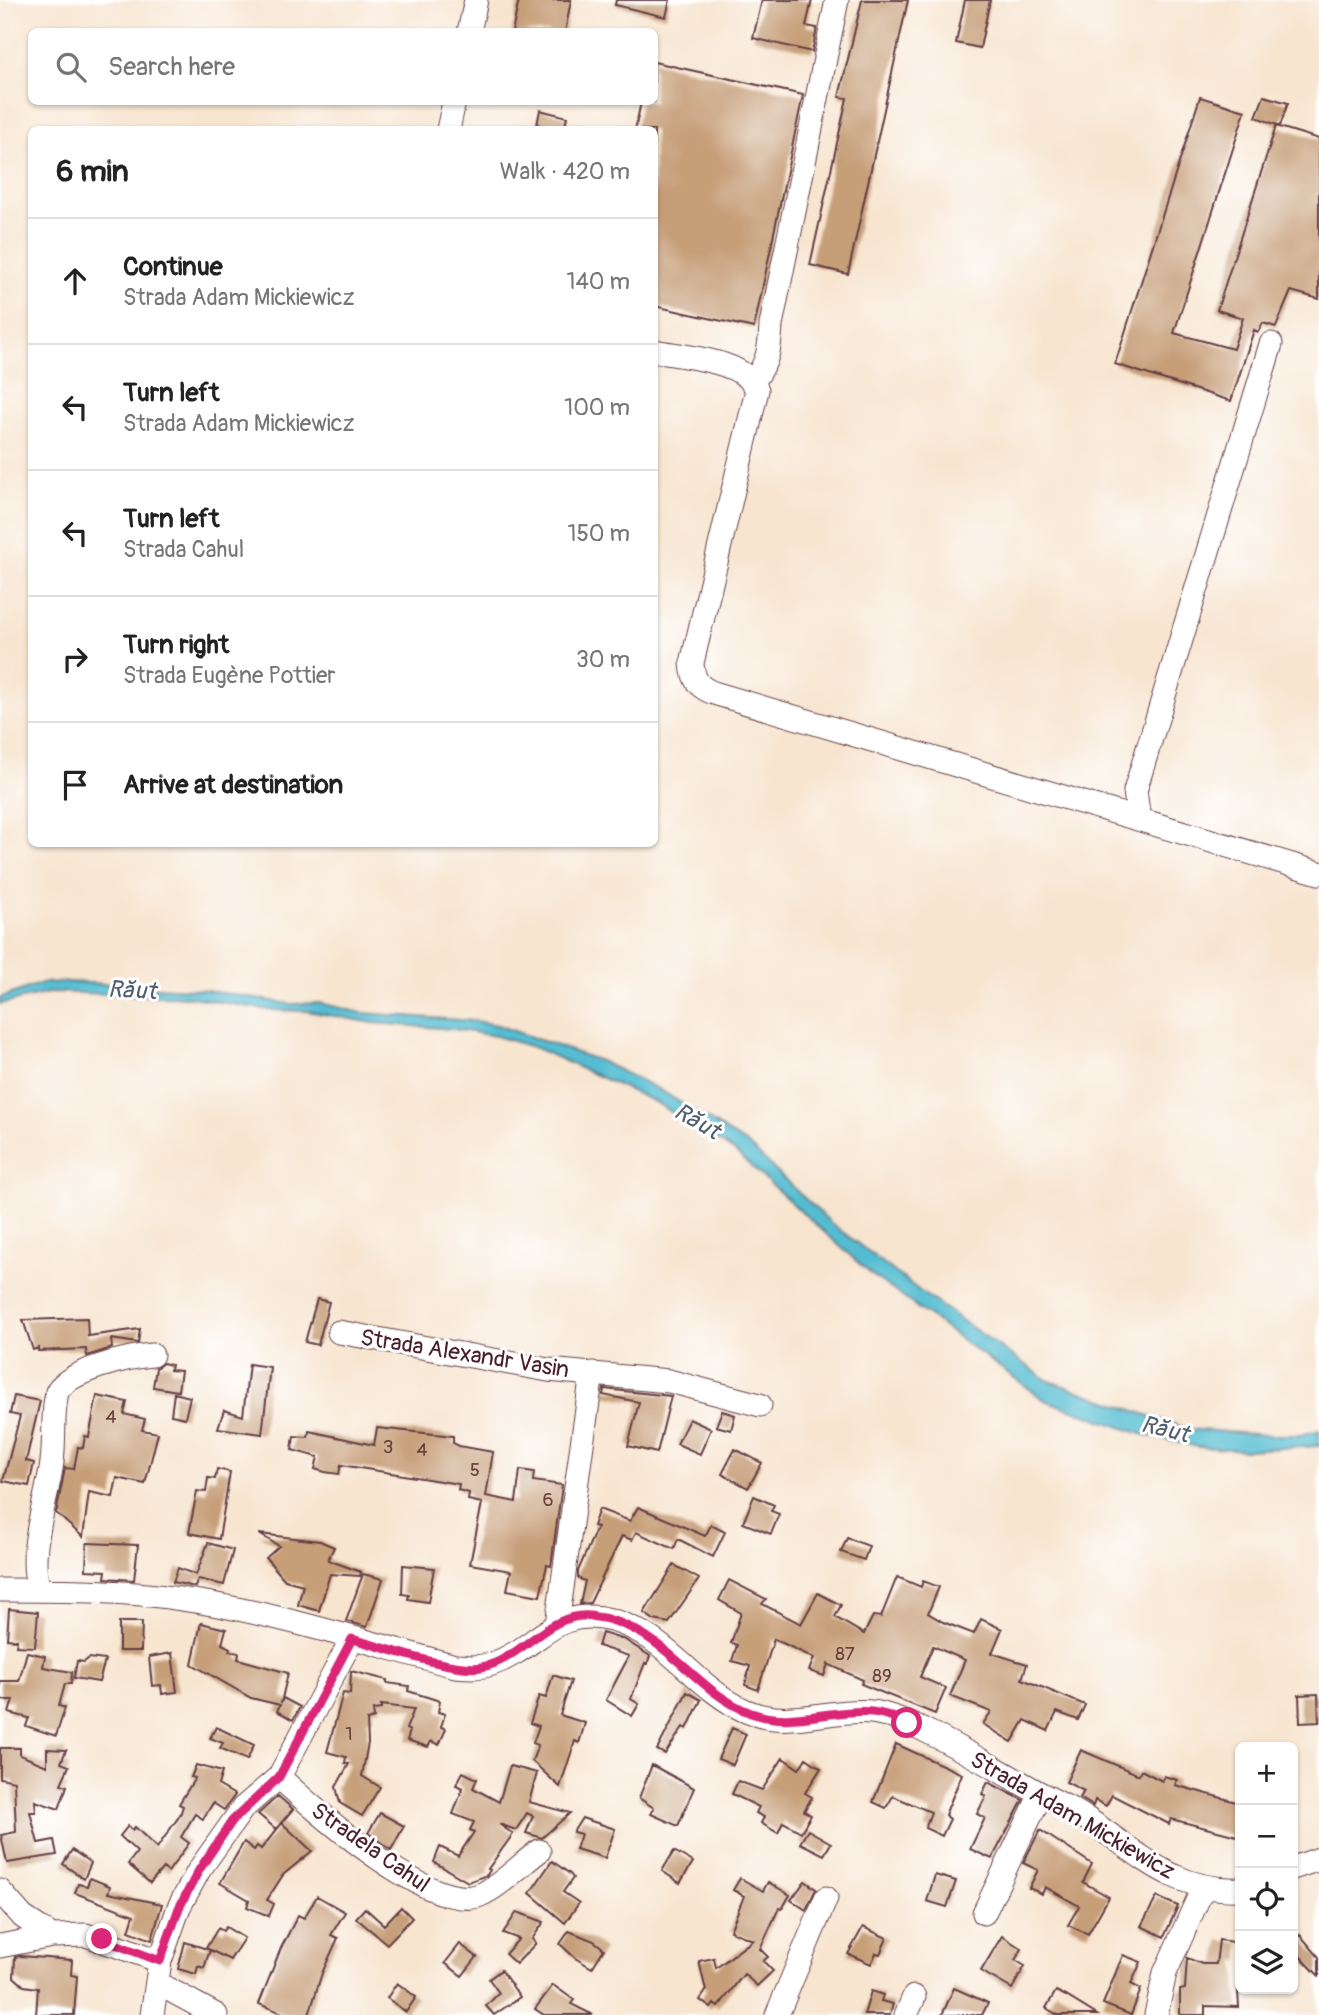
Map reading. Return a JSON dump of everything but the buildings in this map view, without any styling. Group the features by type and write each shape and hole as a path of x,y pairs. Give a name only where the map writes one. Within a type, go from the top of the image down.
{"street":[{"path":"470,28 476,0"},
{"path":"754,380 765,367 770,348 771,324 836,0"},
{"path":"450,126 453,105"},
{"path":"1139,819 1135,791 1271,344"},
{"path":"658,352 735,368 754,380 758,390 692,663 693,676 699,686 717,694 1319,873"},
{"name":"Strada Alexandr Vasin","path":"339,1332 548,1370 669,1381 760,1405"},
{"path":"40,1590 34,1572 35,1555 49,1485 57,1392 65,1381 84,1373 152,1355"},
{"name":"Strada Alexandr Vasin","path":"556,1623 592,1373"},
{"name":"Strada Adam Mickiewicz","path":"0,1590 183,1599 455,1666 479,1667 519,1651 556,1623 582,1616 615,1621 665,1648 738,1707 771,1719 871,1712 890,1716 939,1738 1082,1816 1142,1861 1203,1888 1235,1889"},
{"path":"152,2015 158,1972 179,1908 215,1844 243,1808 279,1777 352,1639"},
{"name":"Stradela Cahul","path":"279,1777 363,1847 441,1895 463,1899 479,1896 539,1851"},
{"path":"984,1913 1041,1794"},
{"path":"1298,1866 1319,1860"},
{"path":"1156,2015 1166,1973 1203,1888"},
{"path":"0,1891 23,1917 52,1936"},
{"path":"777,2015 826,1898"},
{"path":"0,1945 52,1936 86,1936 158,1972 216,2015"}],"water":[{"name":"Răut","path":"71,982 207,990 289,1004 320,1003 362,1013 475,1021 497,1025 600,1061 660,1090 747,1144 832,1224 921,1292 1047,1380 1187,1429 1267,1435 1300,1435 1319,1430 1319,1446 1246,1450 1198,1447 1138,1433 1045,1400 872,1275 734,1151 655,1102 536,1048 496,1036 453,1029 373,1023 307,1011 268,1010 192,997 53,992 0,1004 0,998 42,983"}],"route":[{"path":"102,1939 160,1961 179,1908 199,1870 243,1808 279,1777 309,1726 352,1639 455,1666 479,1667 493,1664 519,1651 556,1623 569,1618 590,1616 615,1621 640,1632 677,1658 727,1700 750,1713 771,1719 791,1720 871,1712 907,1723"}]}
